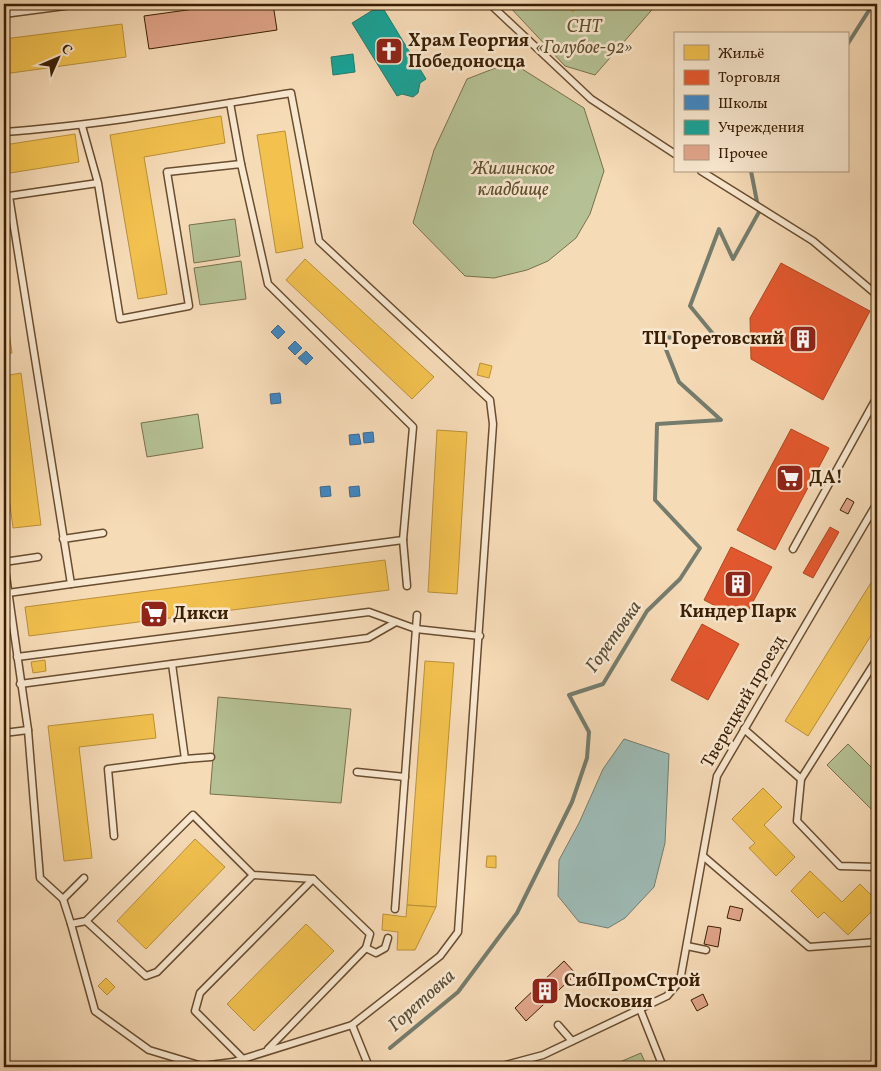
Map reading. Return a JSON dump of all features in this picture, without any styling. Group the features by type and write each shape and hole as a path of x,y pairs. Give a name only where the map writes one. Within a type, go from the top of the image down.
{"lane":[{"path":"4,14 80,4"},
{"path":"490,4 591,100 674,153"},
{"path":"4,132 82,126 129,117 291,93 319,240 490,400 493,424 480,636 458,932 440,956 352,1025 267,1050 234,1062 202,1066 148,1050 95,1011 63,900 40,878 28,730 4,562 38,557"},
{"path":"230,103 241,164 268,284 413,427 403,540 407,586"},
{"path":"82,126 98,183 120,319 188,306 167,172 241,164"},
{"path":"702,172 813,241 877,295"},
{"path":"70,584 9,196 98,183"},
{"path":"793,549 877,396"},
{"name":"Тверецкий проезд","path":"498,1067 543,1056 667,996 680,982 717,776 877,503"},
{"path":"872,513 877,519"},
{"path":"64,539 103,533"},
{"path":"8,593 403,540"},
{"path":"17,657 369,612 416,629 480,636"},
{"path":"395,909 417,615"},
{"path":"20,684 368,638 396,622"},
{"path":"877,659 801,778 797,821 840,866 877,867"},
{"path":"172,664 185,759"},
{"path":"744,729 801,778"},
{"path":"4,733 28,730"},
{"path":"114,836 108,768 211,757"},
{"path":"357,772 405,777"},
{"path":"70,924 86,921 193,814 253,875 313,879 370,934 366,948 267,1050"},
{"path":"702,856 809,947 877,942"},
{"path":"86,921 146,976 157,972 253,875"},
{"path":"63,900 84,878"},
{"path":"243,1059 195,1011 200,993 313,879"},
{"path":"366,948 376,953 381,951 386,948 388,938"},
{"path":"687,946 706,950"},
{"path":"640,1009 663,1067"},
{"path":"352,1025 369,1067"},
{"path":"558,1026 572,1041"}],"green space":[{"name":"СНТ «Голубое-92»","path":"507,4 657,4 595,75 565,66"},
{"name":"Жилинское кладбище","path":"511,62 584,108 604,171 590,214 576,238 548,261 527,270 494,278 465,276 413,223 434,150 467,79"},
{"path":"235,219 240,256 194,263 189,225"},
{"path":"241,261 246,299 200,305 194,268"},
{"path":"198,414 203,448 147,457 141,423"},
{"path":"218,697 351,709 341,803 210,794"},
{"path":"848,744 877,773 877,803 871,809 827,765"},
{"path":"641,1053 647,1067 608,1067"}],"water":[{"path":"624,739 669,754 665,843 654,887 625,918 608,928 579,922 558,896 559,860 579,823 603,769"}],"building: Жильё":[{"path":"565,4 581,4 573,12"},
{"path":"122,24 126,57 4,74 4,39"},
{"path":"221,116 225,143 144,157 167,294 138,299 110,135"},
{"path":"285,131 303,248 276,253 257,135"},
{"path":"75,134 79,162 4,174 4,145"},
{"path":"305,259 434,377 412,399 286,280"},
{"path":"4,296 12,353 4,354"},
{"path":"480,363 492,366 489,378 477,375"},
{"path":"21,373 41,525 13,528 4,458 4,376"},
{"path":"437,430 467,432 457,594 428,592"},
{"path":"385,560 389,590 29,636 25,607"},
{"path":"877,573 877,626 808,736 785,721"},
{"path":"45,660 46,671 33,673 31,662"},
{"path":"425,661 454,663 436,907 407,905"},
{"path":"153,714 156,738 79,747 92,858 64,861 48,726"},
{"path":"763,788 782,807 764,825 795,857 776,876 749,848 755,843 732,819"},
{"path":"195,839 225,867 146,949 117,921"},
{"path":"487,856 496,856 496,868 486,867"},
{"path":"810,871 842,902 860,884 877,901 877,906 848,935 824,912 818,918 791,891"},
{"path":"407,905 436,907 415,950 397,950 398,932 382,930 383,914 406,917"},
{"path":"306,924 334,951 254,1031 227,1004"},
{"path":"106,978 115,987 107,995 98,986"}],"building: Торговля":[{"name":"ТЦ Горетовский","path":"781,263 870,311 823,400 751,359 750,318"},
{"path":"791,429 829,448 775,550 737,530"},
{"path":"830,527 839,532 813,578 803,573"},
{"name":"Киндер Парк","path":"731,547 772,567 743,620 704,600"},
{"path":"702,624 739,644 708,700 671,680"}],"building: Школы":[{"path":"278,325 285,332 278,339 271,332"},
{"path":"295,341 302,348 295,355 288,348"},
{"path":"306,351 313,358 306,365 298,358"},
{"path":"280,393 281,403 271,404 270,394"},
{"path":"373,432 374,442 364,443 363,433"},
{"path":"359,434 361,444 350,445 349,435"},
{"path":"330,486 331,496 321,497 320,487"},
{"path":"359,486 360,496 350,497 349,487"}],"building: Учреждения":[{"name":"Храм Георгия Победоносца","path":"381,5 426,79 420,83 418,93 413,97 402,94 397,96 352,23"},
{"path":"353,54 355,72 333,75 331,57"}],"building: Прочее":[{"path":"230,4 273,4 277,30 149,49 144,16"},
{"path":"847,498 854,502 848,514 840,510"},
{"path":"730,906 743,909 740,921 727,918"},
{"path":"708,926 721,928 718,947 704,944"},
{"name":"СибПромСтрой Московия","path":"564,961 576,974 526,1021 515,1008"},
{"path":"703,994 708,1005 697,1011 691,1000"}],"waterway":[{"name":"Горетовка","path":"848,43 873,4"},
{"name":"Горетовка","path":"390,1048 458,992 517,913 572,802 587,758 589,732 569,695 603,684 647,611 680,579 700,548 655,500 657,424 721,420 679,382 661,337 718,340 690,306 719,229 733,259 759,212 751,172"},
{"name":"Горетовка","path":"336,1067 342,1064"}],"place":[{"name":"Храм Георгия Победоносца","path":"389,51"},
{"name":"ТЦ Горетовский","path":"803,339"},
{"name":"ДА!","path":"790,478"},
{"name":"Киндер Парк","path":"738,584"},
{"name":"Дикси","path":"154,614"},
{"name":"СибПромСтрой Московия","path":"545,991"}]}
